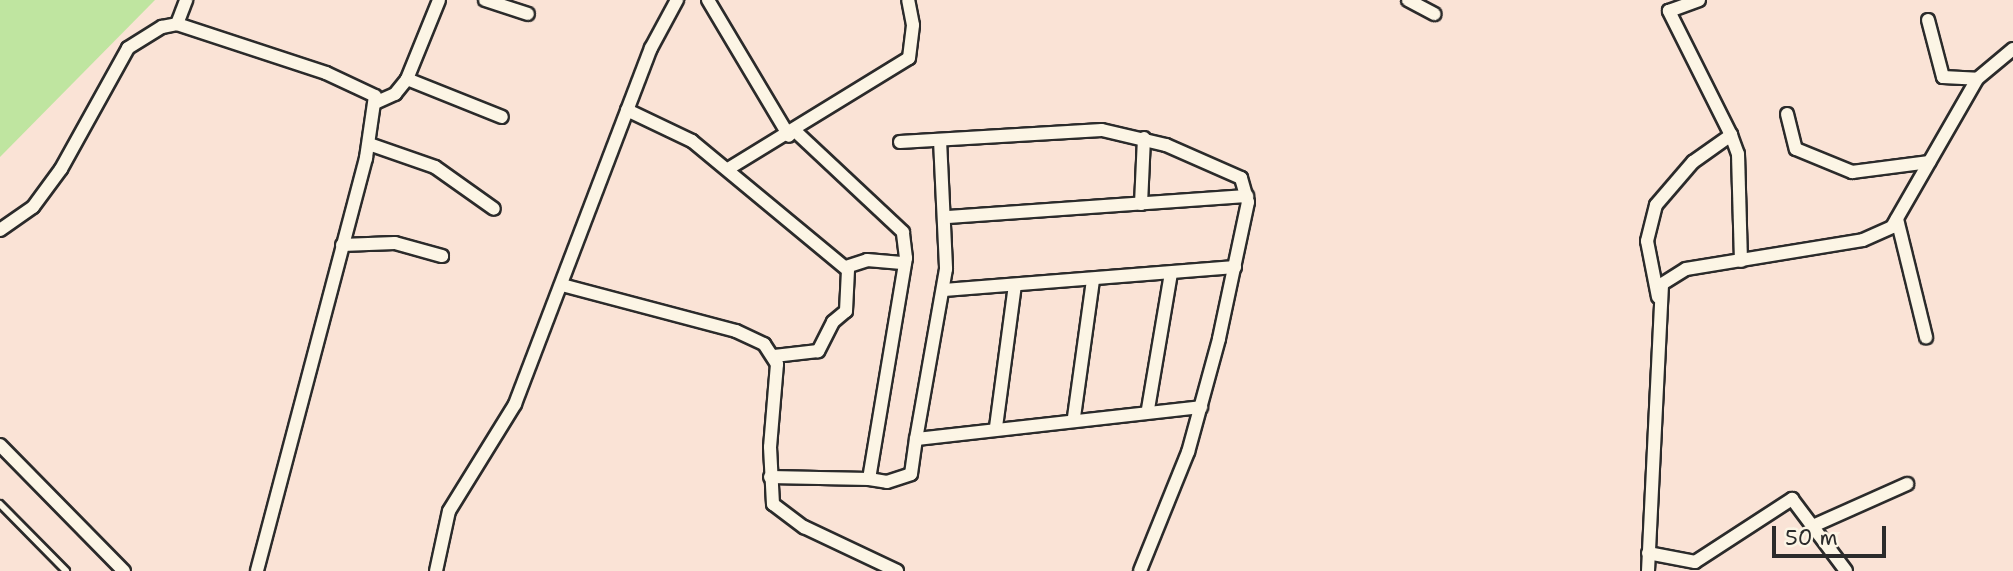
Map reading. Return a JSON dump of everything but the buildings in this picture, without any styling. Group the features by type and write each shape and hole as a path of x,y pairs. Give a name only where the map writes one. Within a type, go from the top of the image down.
{"street":[{"path":"177,24 186,0"},
{"path":"377,102 395,94 407,79 439,0"},
{"path":"485,0 528,14"},
{"path":"436,571 449,511 507,421 562,285 651,48 677,0"},
{"path":"708,0 793,134 904,232 905,263 869,479"},
{"path":"727,169 793,134 909,58 913,25 908,0"},
{"path":"1408,0 1433,14"},
{"path":"1699,0 1666,5 1731,135 1739,175 1741,261"},
{"path":"1928,20 1943,78 1977,79"},
{"path":"0,230 33,207 61,169 128,48 144,34 177,24 361,86 377,102"},
{"path":"1658,297 1670,276 1686,269 1863,240 1882,234 1897,219 1977,79 2013,49"},
{"path":"407,79 502,117"},
{"path":"257,571 369,144 377,102"},
{"path":"628,110 692,141 846,267 851,282 846,310 833,322 818,351 774,356"},
{"path":"1787,114 1796,149 1852,172 1929,162"},
{"path":"900,142 1101,130 1144,138 1241,178 1247,196 1235,268 1201,407 1140,571"},
{"path":"1648,571 1658,297 1647,241 1656,205 1693,162 1731,135"},
{"path":"1141,204 1144,138"},
{"path":"769,477 869,479 887,482 911,474 944,289 947,217 940,140"},
{"path":"369,144 435,167 494,209"},
{"path":"947,217 1247,196"},
{"path":"1897,219 1926,337"},
{"path":"342,245 395,243 442,256"},
{"path":"846,267 867,260 905,263"},
{"path":"944,289 1235,268"},
{"path":"1148,409 1171,273"},
{"path":"1074,417 1093,280"},
{"path":"562,285 736,331 764,344 774,356 769,477 773,504 781,512 897,571"},
{"path":"996,427 1016,285"},
{"path":"916,439 1074,417 1148,409 1201,407"},
{"path":"0,445 124,571"},
{"path":"1815,525 1907,484"},
{"path":"1648,554 1695,562 1789,499 1815,525 1846,571"}],"lane":[{"path":"0,504 65,571"}],"green space":[{"path":"0,0 155,0 0,157"}]}
